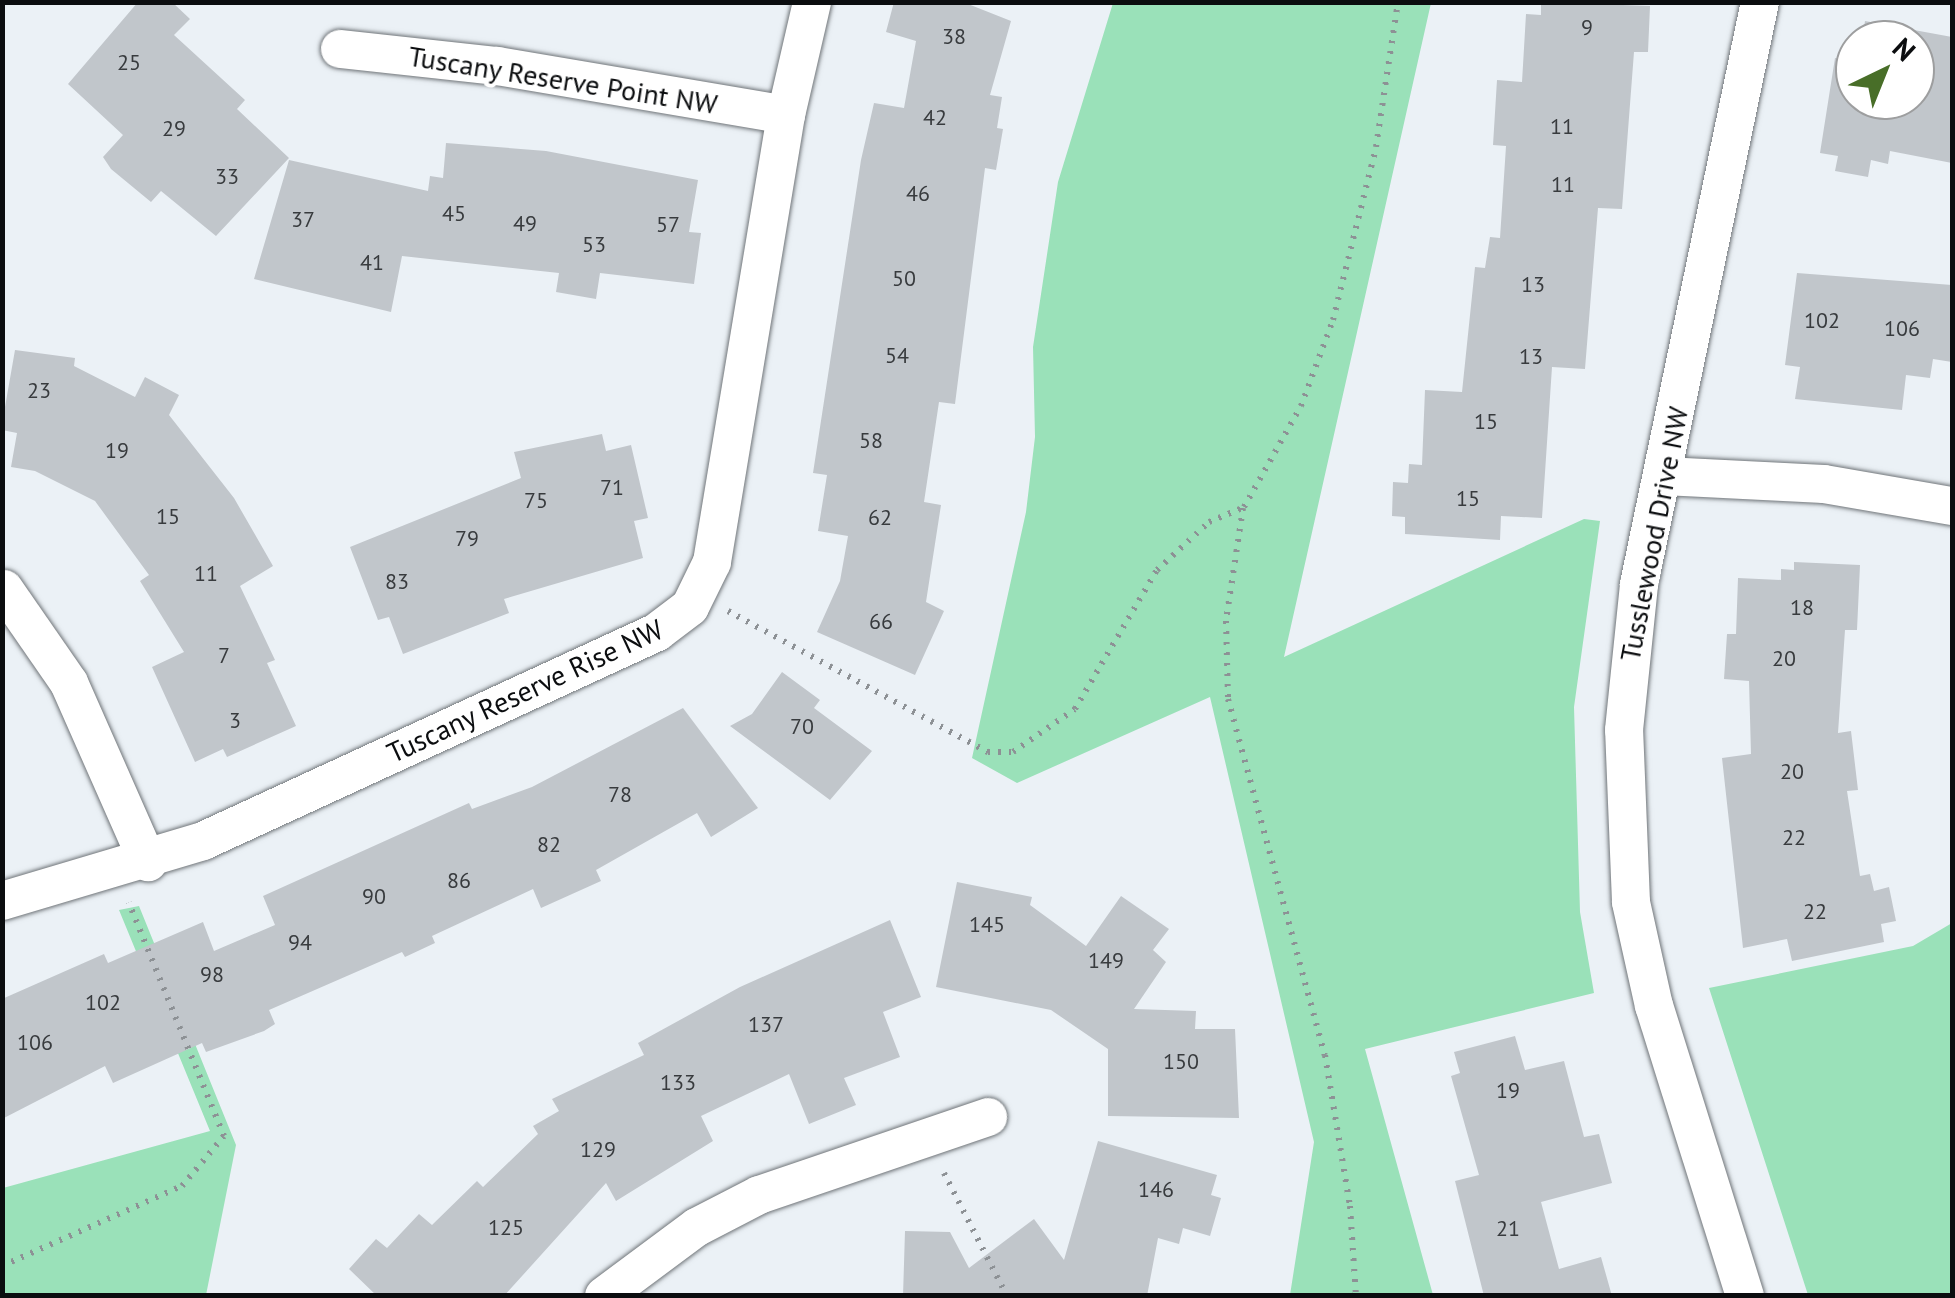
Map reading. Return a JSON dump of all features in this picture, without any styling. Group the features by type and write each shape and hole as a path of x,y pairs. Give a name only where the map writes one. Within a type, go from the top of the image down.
{"street":[{"path":"698,596 712,562 786,115 812,2"},
{"name":"Tusslewood Drive NW","path":"1745,1296 1654,1006 1632,902 1624,730 1639,584 1760,2"},
{"name":"Tuscany Reserve Point NW","path":"340,48 497,66 786,115"},
{"path":"1664,476 1842,486 1952,506"},
{"path":"4,590 69,683 132,866"},
{"name":"Tuscany Reserve Rise NW","path":"2,900 132,866 656,632 698,596"},
{"path":"604,1296 672,1244 759,1195 988,1117"}],"path":[{"path":"1356,1296 1350,1206 1325,1055 1228,699 1226,621 1244,507 1301,406 1333,320 1376,147 1398,2"},
{"path":"698,596 988,752 1012,752 1075,710 1157,570 1209,522 1244,507"},
{"path":"2,1266 182,1186 224,1136 132,866"},
{"path":"926,1138 1007,1296"}],"green space":[{"path":"1113,3 1431,3 1284,657 1584,519 1600,521 1574,707 1580,912 1594,993 1365,1049 1433,1295 1290,1295 1314,1142 1210,697 1017,783 972,758 1026,512 1035,437 1033,347 1058,182"},
{"path":"139,906 236,1145 206,1295 2,1295 3,1188 210,1131 119,910"},
{"path":"1952,923 1952,1295 1808,1295 1709,988 1913,946"}],"building":[{"path":"138,2 172,2 190,19 174,35 245,100 237,109 289,158 216,236 161,191 151,202 111,169 103,157 123,135 68,84"},
{"path":"894,2 963,2 1011,21 990,95 1002,97 997,128 1003,129 996,170 985,168 955,404 939,402 924,502 941,505 926,602 944,611 915,675 817,632 840,581 848,536 818,531 827,475 813,473 861,160 874,103 904,108 916,41 886,32"},
{"path":"1541,2 1650,6 1648,52 1634,52 1622,209 1598,208 1585,369 1552,367 1542,518 1501,516 1500,540 1405,534 1405,517 1392,516 1393,482 1408,483 1409,464 1422,465 1425,390 1462,392 1475,267 1485,268 1490,237 1500,238 1506,146 1493,145 1497,80 1522,82 1526,14 1541,15"},
{"path":"1935,34 1952,37 1952,163 1890,151 1888,164 1871,160 1868,177 1835,171 1838,156 1820,153 1835,58 1835,120 1935,120"},
{"path":"446,143 546,151 698,180 689,232 701,233 694,284 600,273 596,299 556,292 559,273 402,256 391,312 254,279 289,160 428,191 430,176 443,178"},
{"path":"1797,273 1952,285 1952,362 1933,359 1930,378 1906,375 1902,410 1795,399 1800,367 1785,365"},
{"path":"15,350 75,358 74,366 135,397 145,377 179,395 169,415 234,498 273,566 240,586 275,660 267,663 296,726 227,757 223,749 195,762 152,667 184,652 140,581 149,575 95,501 35,471 11,467 17,433 2,430 2,424"},
{"path":"602,434 606,451 631,445 648,518 634,521 643,558 504,599 509,613 403,654 389,617 378,620 350,547 521,478 514,452"},
{"path":"1794,562 1860,565 1857,630 1845,630 1838,733 1851,731 1858,790 1847,791 1860,876 1870,874 1874,891 1889,887 1896,921 1881,924 1884,942 1792,961 1787,939 1743,948 1722,758 1751,754 1749,681 1724,679 1727,634 1736,634 1738,578 1781,580 1781,569 1794,570"},
{"path":"782,672 820,700 814,708 872,751 830,800 730,726 752,714"},
{"path":"683,708 758,808 711,837 697,813 596,870 601,881 541,908 533,889 432,936 435,943 405,957 402,952 269,1010 275,1024 264,1031 206,1052 202,1043 113,1083 105,1066 2,1119 2,999 104,954 108,963 203,922 214,951 275,925 263,896 469,803 472,809 532,787"},
{"path":"957,882 1032,897 1030,905 1086,946 1121,896 1169,929 1153,950 1166,962 1134,1009 1196,1011 1195,1029 1235,1029 1239,1118 1108,1116 1108,1049 1051,1010 936,987"},
{"path":"890,920 921,997 883,1012 900,1057 844,1078 856,1105 809,1124 789,1074 701,1116 713,1141 616,1201 606,1183 504,1296 377,1296 349,1269 376,1239 387,1248 419,1214 432,1225 477,1181 483,1187 538,1134 533,1126 559,1111 552,1099 644,1055 638,1043 740,987"},
{"path":"1515,1036 1525,1070 1564,1061 1584,1137 1599,1134 1612,1183 1541,1202 1559,1269 1601,1257 1612,1296 1484,1296 1455,1181 1479,1175 1451,1076 1460,1073 1454,1052"},
{"path":"1098,1141 1217,1175 1211,1195 1221,1198 1210,1236 1183,1228 1179,1244 1158,1238 1147,1296 903,1296 905,1231 950,1232 969,1268 1034,1219 1064,1260"}]}
